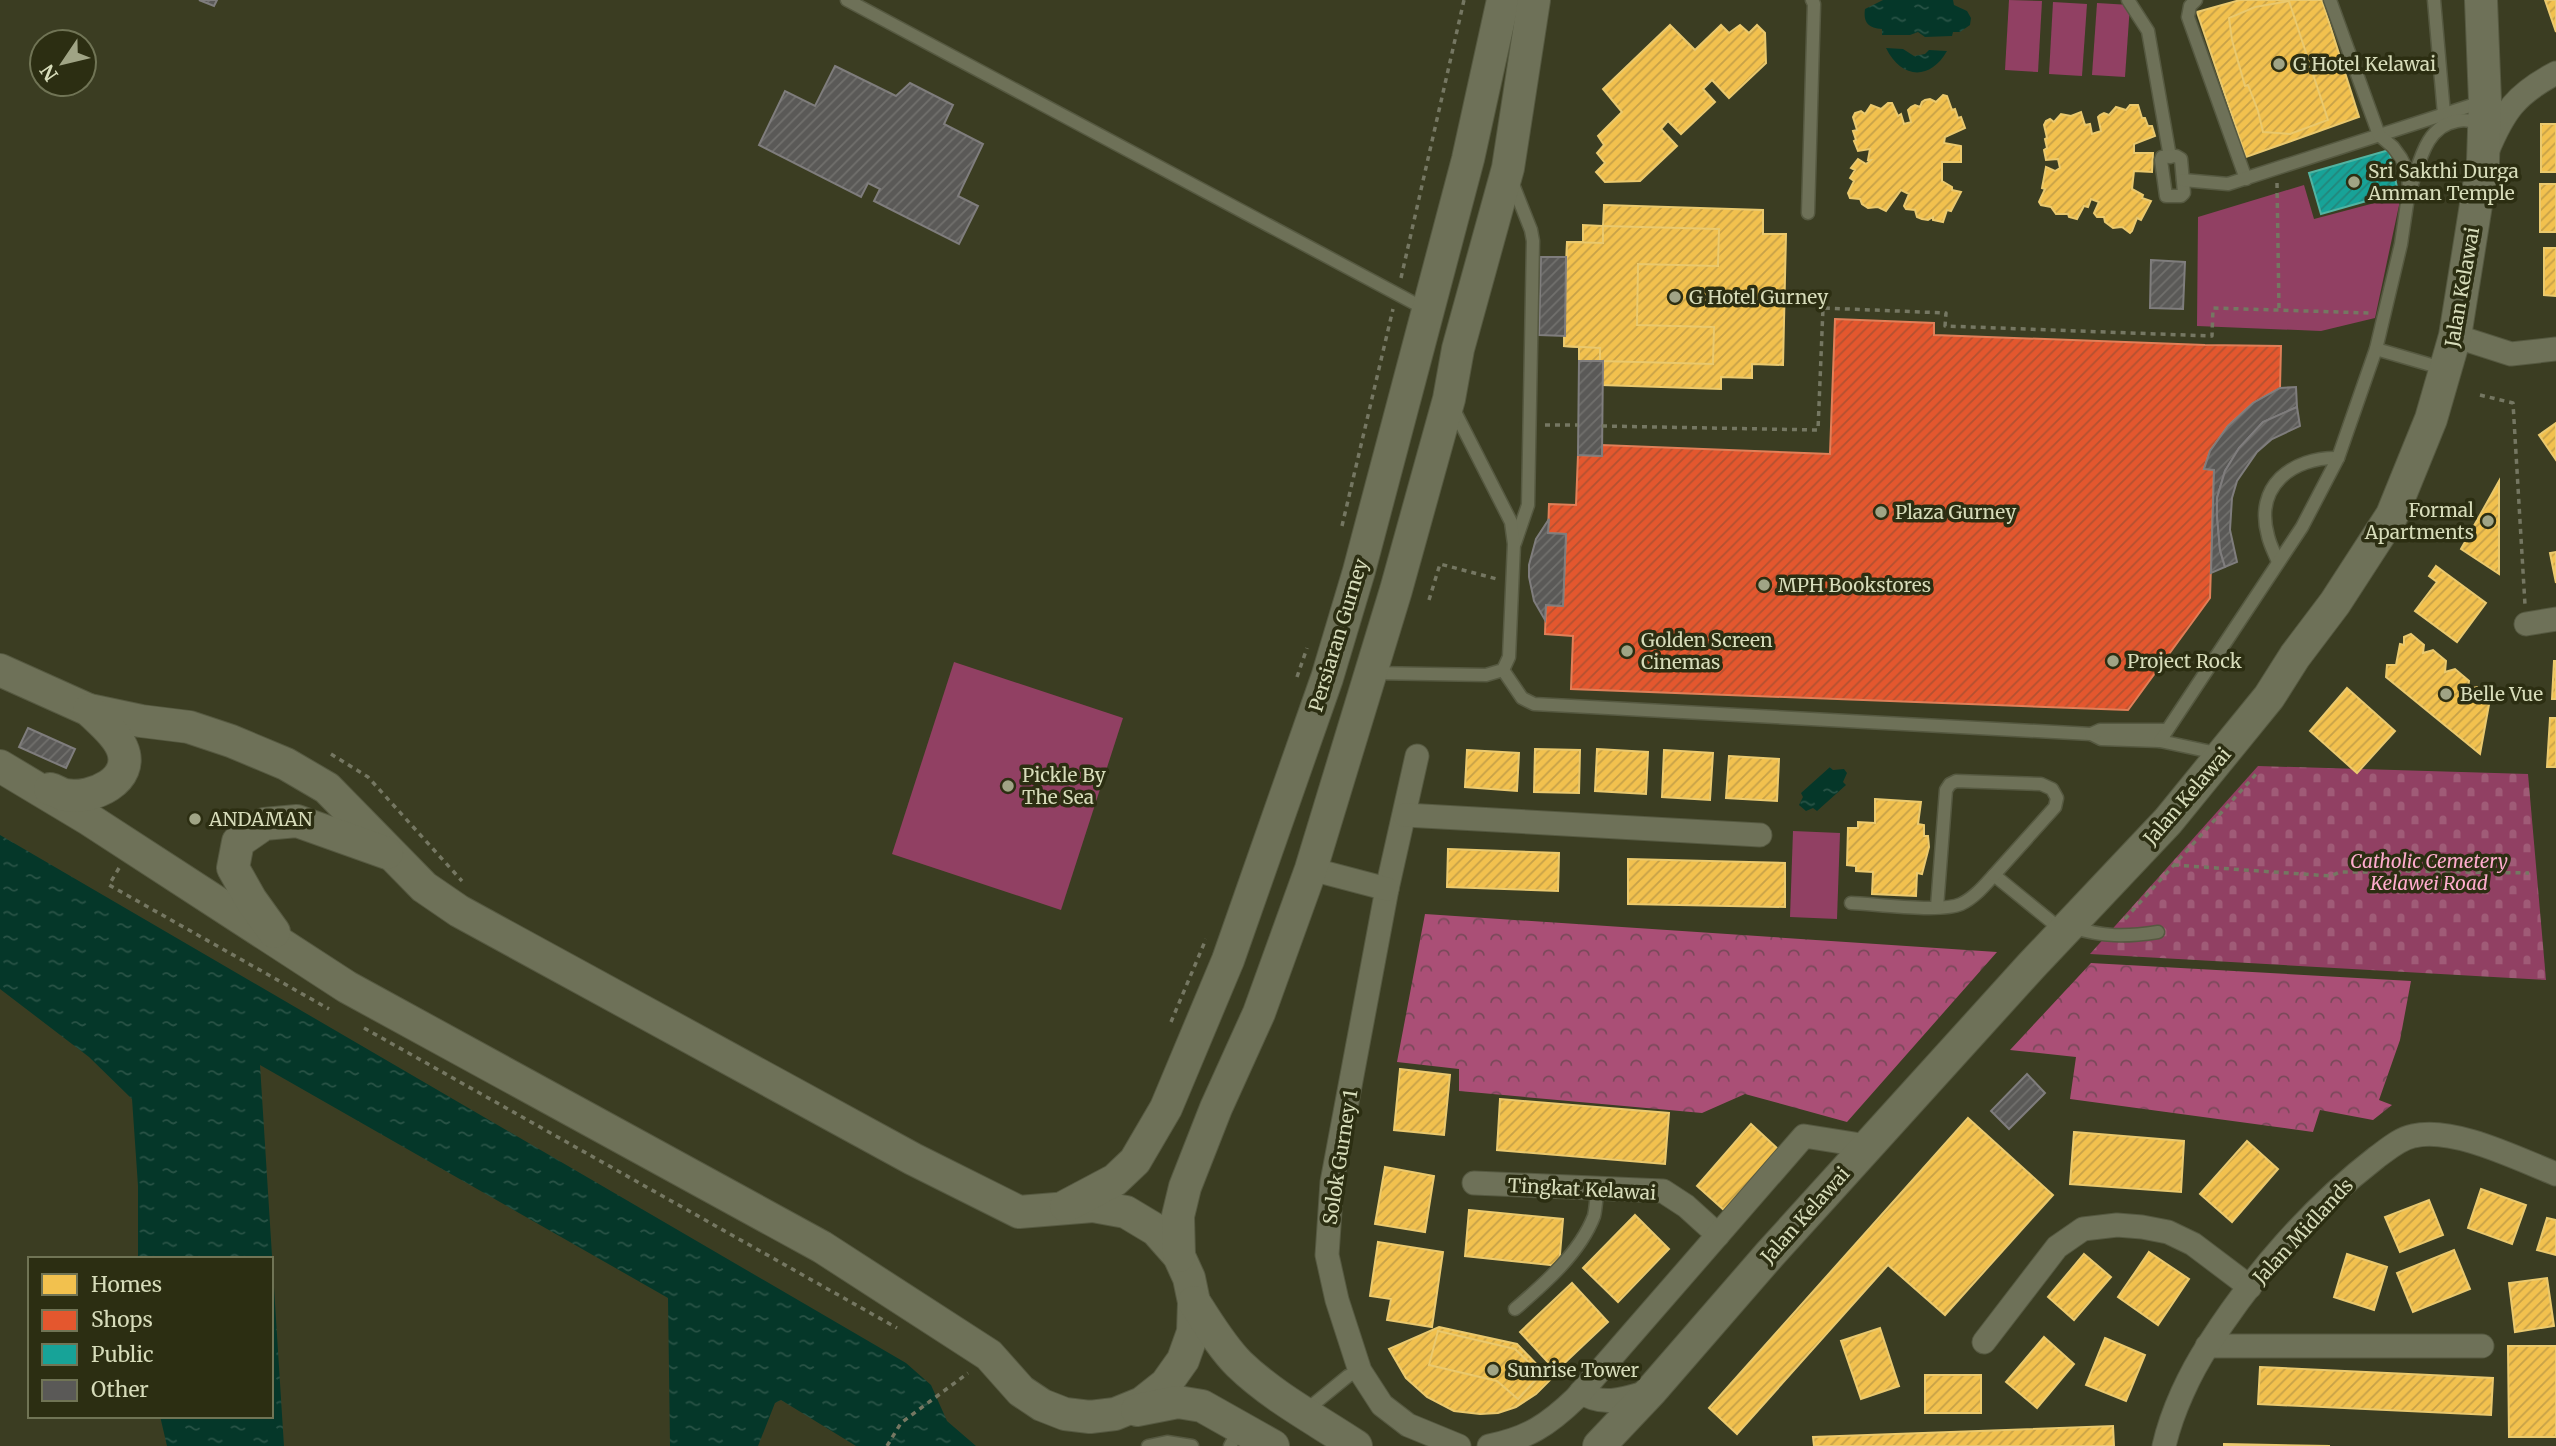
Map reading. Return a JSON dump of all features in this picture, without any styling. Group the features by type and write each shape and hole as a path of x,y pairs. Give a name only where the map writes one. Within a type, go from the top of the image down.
{"main road":[{"name":"Persiaran Gurney","path":"1058,1210 1115,1180 1135,1161 1166,1108 1223,972 1327,678 1359,571 1468,159 1503,0"},
{"path":"1179,1256 1178,1216 1185,1187 1216,1108 1259,1013 1311,869 1372,673 1449,399 1458,349 1508,168 1534,0"},
{"name":"Jalan Kelawai","path":"1598,1446 1651,1391 1770,1254 2031,966 2068,930 2168,821 2269,698 2392,515 2431,419 2455,336 2484,148 2481,0"},
{"path":"1468,159 1508,168"},
{"path":"0,670 89,710 188,727 286,764 327,788 424,887 459,911 913,1159 1019,1212 1093,1206 1126,1212 1156,1230 1179,1256 1189,1278 1194,1302 1193,1332 1183,1360 1166,1384 1142,1403 1115,1414"},
{"path":"8,771 65,794 85,795 105,789 119,777 125,762 122,748 89,710"},
{"path":"8,771 90,820 346,987 822,1247 989,1355 1021,1391 1042,1405 1065,1414 1090,1417 1178,1402 1202,1406 1236,1436 1272,1446"},
{"path":"346,987 270,929 233,868 238,842 264,824 297,821 391,854"},
{"path":"1194,1302 1238,1364 1268,1389 1356,1446"}],"street":[{"path":"2484,148 2515,100 2528,88 2556,73"},
{"path":"2455,336 2511,354 2556,349"},
{"path":"2526,624 2556,619"},
{"name":"Solok Gurney 1","path":"1417,756 1387,889 1332,1182 1328,1255 1335,1289 1360,1371 1382,1405 1408,1424 1459,1446"},
{"path":"1405,815 1760,835"},
{"path":"1311,869 1387,889"},
{"name":"Jalan Midlands","path":"2164,1446 2190,1378 2207,1346 2250,1287 2340,1188 2397,1142 2415,1135 2456,1137 2495,1149 2556,1174"},
{"path":"1489,1446 1513,1441 1537,1430 1557,1416 1581,1392 1804,1136 1867,1146"},
{"name":"Tingkat Kelawai","path":"1474,1183 1663,1191 1686,1206 1718,1235"},
{"path":"1984,1342 2057,1247 2083,1229 2117,1225 2168,1232 2193,1244 2250,1287"},
{"path":"2207,1346 2482,1346"},
{"path":"1581,1392 1592,1400 1604,1401 1621,1400 1651,1391"}],"lane":[{"path":"847,0 1427,310"},
{"path":"1808,214 1812,0"},
{"path":"2129,0 2148,31 2170,157"},
{"path":"2196,0 2190,6 2188,17 2246,180"},
{"path":"2330,0 2379,135 2401,158 2408,172 2410,190"},
{"path":"2434,0 2444,114"},
{"path":"2183,180 2221,185 2246,180 2485,101"},
{"path":"2163,735 2302,527 2339,458 2376,349 2401,244 2410,190 2425,146 2434,133 2447,122 2467,119 2477,124 2484,148"},
{"path":"2162,157 2181,159 2183,180 2184,193 2181,196 2166,196 2162,157"},
{"path":"1508,168 1533,241 1528,511 1514,544"},
{"path":"2376,349 2445,369"},
{"path":"1372,673 1486,675 1503,670 1509,657 1514,544 1511,522 1449,399"},
{"path":"2278,562 2268,537 2265,508 2273,486 2281,477 2304,462 2319,458 2339,458"},
{"path":"1503,670 1522,698 1534,704 2091,734 2100,730 2163,735 2224,755"},
{"path":"1851,903 1937,908 1959,905 1977,894 2055,807 2057,798 2052,789 2041,784 1956,780 1950,784 1946,790 1937,908"},
{"path":"1994,875 2068,930 2110,936 2158,932"},
{"path":"1515,1309 1543,1285 1580,1242 1594,1215 1598,1188"},
{"path":"1304,1412 1349,1376 1360,1371"},
{"path":"1147,1446 1167,1442 1192,1446"}],"path":[{"path":"1339,538 1464,0"},
{"path":"2277,169 2279,310"},
{"path":"1602,426 1818,430 1823,308 1945,313 1945,326 2212,336 2213,308 2384,314"},
{"path":"2480,395 2514,403 2526,624"},
{"path":"1529,425 1578,425"},
{"path":"1429,600 1440,564 1513,584"},
{"path":"1297,679 1309,641"},
{"path":"331,754 368,777 464,882"},
{"path":"2110,936 2258,772"},
{"path":"2174,865 2331,876 2340,872 2371,872 2376,880 2389,880 2402,871 2529,873"},
{"path":"1171,1023 1208,933"},
{"path":"887,1446 901,1423 968,1373"}],"green space":[{"path":"2009,0 2042,1 2038,72 2005,70"},
{"path":"2053,2 2087,4 2082,76 2049,74"},
{"path":"2097,3 2130,5 2125,77 2092,75"},
{"path":"2304,185 2314,219 2401,196 2375,318 2321,331 2197,326 2198,217"},
{"name":"Pickle By The Sea","path":"954,662 1123,718 1061,910 892,854"},
{"name":"Catholic Cemetery Kelawei Road","path":"2258,766 2528,774 2546,980 2090,954"},
{"path":"1793,831 1840,833 1837,919 1790,917"},
{"path":"1425,914 1997,952 1847,1122 1745,1094 1702,1113 1459,1091 1459,1069 1397,1062"},
{"path":"2091,963 2411,981 2400,1040 2379,1100 2392,1105 2373,1120 2320,1110 2313,1132 2070,1099 2076,1057 2010,1050"}],"water":[{"path":"1883,0 1953,0 1954,5 1967,11 1971,18 1970,25 1960,32 1953,32 1952,36 1925,37 1918,32 1910,35 1882,35 1882,29 1868,24 1865,9"},
{"path":"1886,48 1903,49 1914,56 1925,54 1929,50 1947,51 1932,68 1916,72 1899,66"},
{"path":"1830,767 1833,770 1844,769 1847,773 1843,782 1846,785 1817,811 1813,808 1806,811 1799,805 1803,797 1801,793"},
{"path":"0,835 906,1363 931,1385 947,1421 976,1446 856,1446 781,1400 775,1403 758,1446 670,1446 668,1298 260,1065 272,1257 138,1257 138,1186 132,1099 89,1057 0,989"},
{"path":"273,1271 284,1446 167,1446 160,1418 273,1418"}],"building: Homes":[{"name":"G Hotel Kelawai","path":"2240,0 2322,0 2359,117 2246,157 2197,12"},
{"path":"2545,0 2556,0 2556,32"},
{"path":"2289,1 2328,120 2290,134 2263,132 2248,85 2245,86 2232,40 2229,18 2255,7"},
{"path":"1670,25 1695,50 1721,25 1729,33 1740,25 1749,33 1757,25 1765,33 1766,63 1729,98 1712,80 1703,89 1715,102 1681,134 1668,121 1661,129 1677,146 1640,181 1605,182 1596,172 1605,163 1597,153 1604,145 1598,136 1622,112 1603,89"},
{"path":"1943,95 1947,96 1958,118 1961,117 1965,128 1945,137 1944,143 1961,146 1961,162 1942,162 1942,181 1952,187 1952,190 1961,192 1951,211 1947,210 1943,222 1933,220 1933,217 1922,219 1917,217 1915,210 1906,209 1904,206 1909,194 1901,190 1886,211 1878,207 1868,208 1860,199 1850,198 1848,193 1854,181 1850,178 1855,170 1851,168 1858,159 1866,164 1871,160 1868,160 1870,149 1858,151 1854,141 1853,131 1857,130 1853,117 1855,113 1861,111 1865,114 1871,105 1881,109 1892,103 1898,116 1901,114 1904,124 1911,122 1908,110 1911,107 1920,107 1922,102 1930,99 1936,102"},
{"path":"2130,105 2138,105 2142,118 2145,118 2148,126 2152,126 2155,136 2134,144 2134,153 2153,153 2152,172 2134,171 2132,189 2143,195 2142,198 2151,201 2141,220 2137,218 2132,231 2130,233 2122,227 2113,228 2105,222 2104,217 2097,217 2094,213 2099,202 2091,199 2088,207 2084,206 2077,219 2069,217 2068,214 2056,214 2051,207 2041,205 2039,202 2045,189 2042,188 2046,167 2055,171 2060,168 2058,159 2046,160 2046,121 2050,119 2054,122 2061,114 2071,116 2081,112 2085,125 2090,124 2092,134 2101,131 2098,117 2100,115 2109,115 2116,107 2126,110"},
{"path":"2541,124 2556,124 2556,172 2541,172"},
{"path":"2540,184 2556,184 2556,232 2540,232"},
{"name":"G Hotel Gurney","path":"1604,205 1763,210 1763,234 1786,234 1783,365 1752,364 1752,378 1721,377 1721,389 1602,385 1603,361 1579,361 1579,347 1564,346 1567,242 1583,242 1583,225 1603,226"},
{"path":"1603,226 1719,229 1718,266 1638,264 1637,325 1714,327 1713,364 1600,361 1600,348 1564,346 1567,242 1603,243"},
{"path":"2544,248 2556,248 2556,296 2544,295"},
{"path":"2556,423 2556,460 2539,435"},
{"name":"Formal Apartments","path":"2499,481 2499,574 2461,549"},
{"path":"2556,552 2556,583 2550,553"},
{"path":"2436,566 2486,603 2457,642 2415,611 2437,582 2429,576"},
{"name":"Belle Vue","path":"2411,634 2424,645 2423,653 2433,650 2446,661 2445,672 2455,669 2469,681 2468,689 2477,687 2490,699 2480,754 2386,677 2387,665 2396,665 2400,644 2404,645 2404,637"},
{"path":"2554,661 2556,699 2552,699"},
{"path":"2347,688 2395,731 2357,773 2310,731"},
{"path":"2550,718 2556,718 2556,767 2547,767"},
{"path":"1535,749 1580,750 1579,793 1534,792"},
{"path":"1597,749 1648,752 1646,794 1595,791"},
{"path":"1467,750 1519,753 1517,791 1465,787"},
{"path":"1664,750 1713,753 1710,800 1662,797"},
{"path":"1729,756 1779,759 1777,801 1726,798"},
{"path":"1875,799 1921,802 1918,824 1924,825 1924,836 1928,836 1929,847 1922,874 1917,873 1916,896 1872,894 1873,872 1856,871 1856,866 1847,865 1848,828 1858,828 1858,822 1875,823"},
{"path":"1448,849 1559,853 1558,891 1447,887"},
{"path":"1628,859 1785,863 1785,907 1628,904"},
{"path":"1400,1069 1450,1075 1444,1135 1394,1130"},
{"path":"1500,1099 1669,1113 1665,1164 1497,1150"},
{"path":"1968,1118 2053,1195 1945,1315 1888,1265 1737,1434 1709,1408"},
{"path":"1751,1124 1779,1150 1725,1211 1697,1186"},
{"path":"2074,1132 2184,1141 2181,1192 2070,1184"},
{"path":"2247,1141 2278,1169 2232,1222 2200,1194"},
{"path":"1385,1167 1434,1176 1425,1232 1375,1224"},
{"path":"2481,1189 2526,1205 2512,1244 2468,1228"},
{"path":"2429,1200 2443,1235 2400,1252 2385,1217"},
{"path":"1469,1210 1563,1219 1559,1266 1465,1256"},
{"path":"1635,1215 1669,1249 1618,1302 1583,1268"},
{"path":"2547,1218 2556,1220 2556,1255 2537,1250"},
{"path":"1378,1242 1443,1252 1432,1327 1387,1320 1391,1299 1370,1296"},
{"path":"2454,1250 2470,1289 2413,1312 2397,1273"},
{"path":"2149,1252 2189,1279 2158,1325 2118,1297"},
{"path":"2084,1254 2111,1277 2074,1320 2048,1297"},
{"path":"2347,1254 2387,1267 2374,1310 2334,1297"},
{"path":"2547,1278 2554,1326 2515,1332 2509,1283"},
{"path":"1572,1283 1608,1322 1556,1371 1520,1332"},
{"path":"1439,1327 1517,1344 1551,1379 1536,1394 1516,1407 1498,1413 1454,1411 1427,1397 1406,1378 1389,1349"},
{"path":"1880,1328 1899,1386 1861,1399 1841,1341"},
{"name":"Sunrise Tower","path":"1438,1331 1515,1349 1541,1374 1518,1399 1497,1381 1429,1365"},
{"path":"2044,1337 2074,1364 2037,1408 2006,1382"},
{"path":"2105,1338 2145,1355 2126,1401 2086,1385"},
{"path":"2508,1346 2556,1346 2556,1437 2509,1437"},
{"path":"2260,1367 2493,1378 2491,1415 2258,1404"},
{"path":"1925,1375 1981,1375 1981,1413 1925,1413"},
{"path":"2113,1426 2114,1446 1814,1446 1813,1437"},
{"path":"2224,1444 2330,1446 2224,1446"}],"building: Shops":[{"name":"Plaza Gurney","path":"1835,319 1934,323 1934,335 2281,346 2280,388 2253,403 2228,426 2210,451 2204,469 2214,470 2210,598 2128,710 1571,689 1573,636 1545,634 1546,605 1563,606 1566,534 1548,533 1549,504 1576,505 1578,455 1602,456 1602,445 1830,454"}],"building: Public":[{"name":"Sri Sakthi Durga Amman Temple","path":"2389,150 2398,192 2321,214 2309,173"}],"building: Other":[{"path":"199,0 217,0 214,6"},
{"path":"835,66 896,96 910,83 953,105 944,124 983,144 958,196 978,206 959,244 874,201 880,189 868,183 861,197 759,145 785,91 815,106"},
{"path":"1541,257 1566,257 1565,336 1539,335"},
{"path":"2151,260 2185,262 2183,309 2150,308"},
{"path":"1579,361 1603,361 1602,456 1578,455"},
{"path":"2296,387 2297,407 2263,422 2239,448 2225,471 2217,498 2217,516 2220,550 2225,567 2211,573 2214,470 2204,469 2210,451 2228,426 2253,403 2280,388"},
{"path":"2297,407 2300,426 2272,439 2257,452 2237,481 2232,498 2230,530 2237,562 2225,567 2220,550 2217,498 2225,471 2239,448 2263,422"},
{"path":"1549,519 1548,533 1566,534 1563,606 1546,605 1545,620 1534,601 1529,565 1536,539"},
{"path":"28,728 75,749 66,768 19,747"},
{"path":"2027,1074 2045,1093 2009,1129 1991,1111"}],"place":[{"name":"G Hotel Kelawai","path":"2279,64"},
{"name":"Sri Sakthi Durga Amman Temple","path":"2354,182"},
{"name":"G Hotel Gurney","path":"1675,297"},
{"name":"Plaza Gurney","path":"1881,512"},
{"name":"Formal Apartments","path":"2488,521"},
{"name":"MPH Bookstores","path":"1764,585"},
{"name":"Golden Screen Cinemas","path":"1627,651"},
{"name":"Project Rock","path":"2113,661"},
{"name":"Belle Vue","path":"2446,694"},
{"name":"Pickle By The Sea","path":"1008,786"},
{"name":"ANDAMAN","path":"195,819"},
{"name":"Sunrise Tower","path":"1493,1370"}]}
